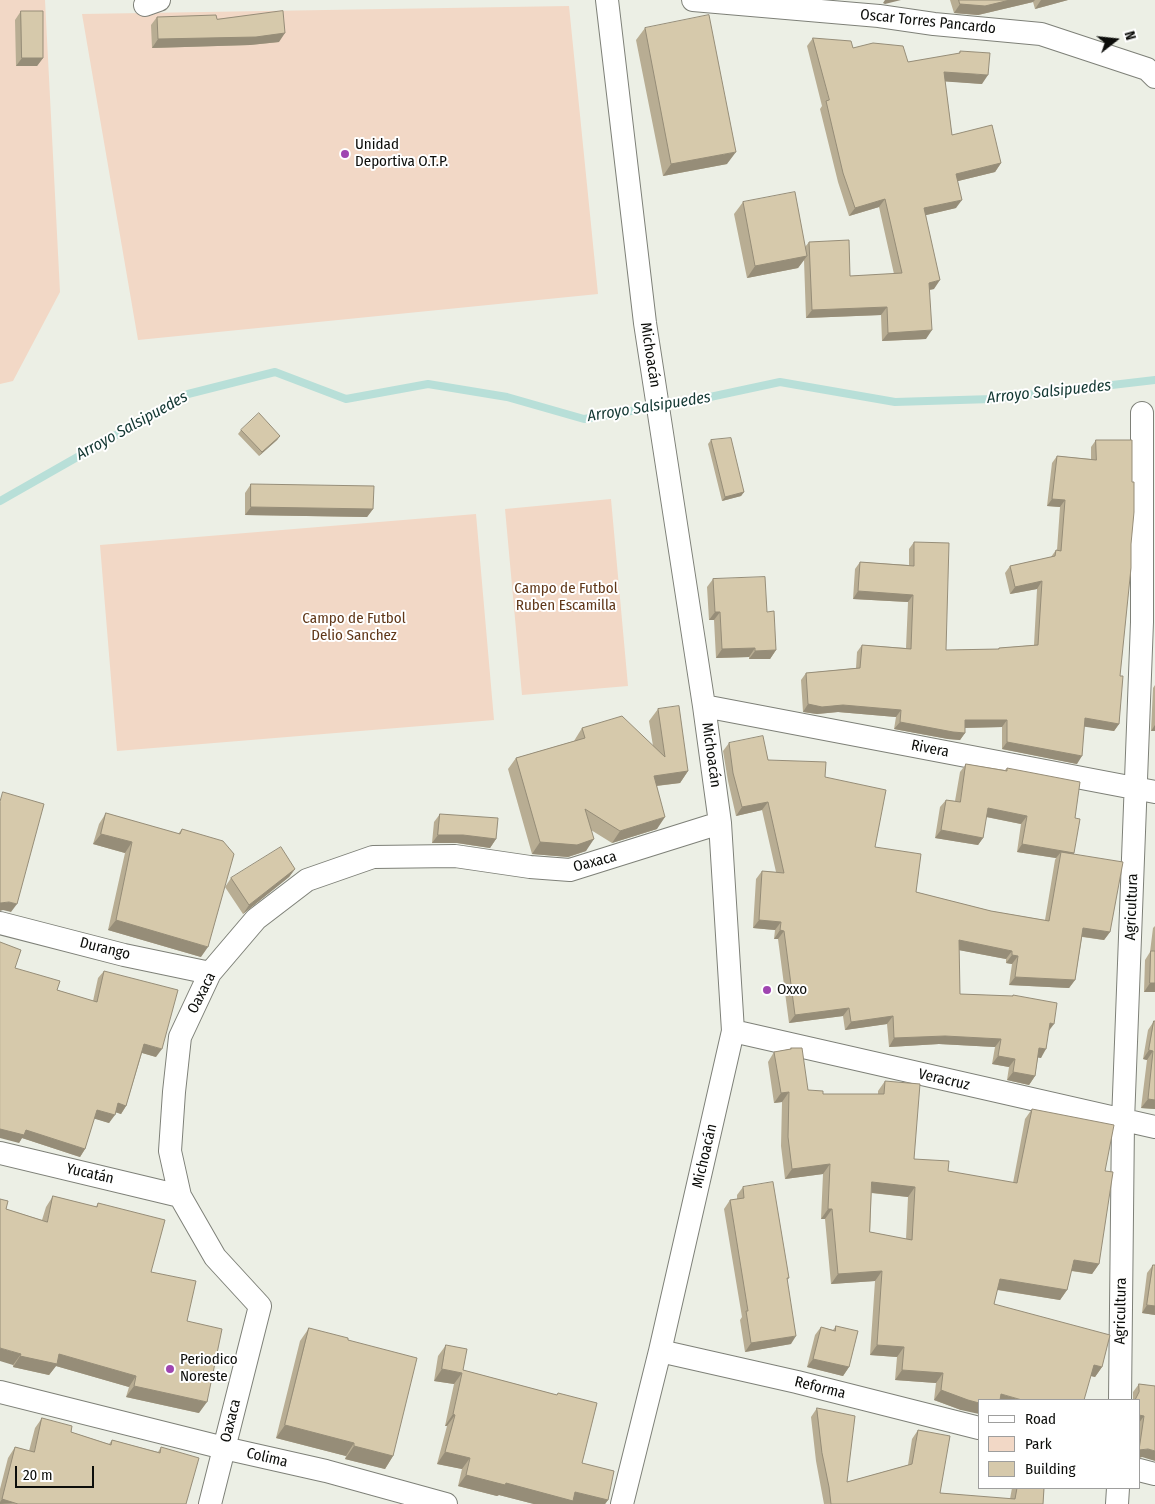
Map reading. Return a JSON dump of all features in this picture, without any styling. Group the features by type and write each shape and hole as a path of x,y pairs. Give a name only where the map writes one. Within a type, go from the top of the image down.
{"street":[{"name":"Michoacán","path":"607,0 645,323 704,706 720,824 734,1031 660,1351 622,1504"},
{"name":"Oscar Torres Pancardo","path":"693,0 879,16 934,24 1041,34 1152,71"},
{"name":"Agricultura","path":"1120,1399 1123,1121 1146,790 1149,623 1142,413"},
{"name":"Rivera","path":"704,706 1146,790"},
{"name":"Oaxaca","path":"210,1504 260,1306 215,1257 180,1196 170,1151 180,1037 210,973 256,919 307,880 374,857 456,856 530,867 570,870 720,824"},
{"name":"Durango","path":"0,923 124,955 210,973"},
{"name":"Veracruz","path":"734,1031 1155,1128"},
{"name":"Yucatán","path":"0,1153 180,1196"},
{"name":"Reforma","path":"660,1351 797,1382 978,1428"},
{"name":"Colima","path":"0,1392 224,1448 326,1471 446,1504"},
{"path":"1140,1470 1155,1474"},
{"path":"1117,1504 1118,1489"}],"green space":[{"path":"0,0 45,0 60,292 13,381 0,384"},
{"name":"Unidad Deportiva O.T.P.","path":"569,6 598,294 138,340 82,14"},
{"name":"Campo de Futbol Ruben Escamilla","path":"611,499 628,686 522,695 505,509"},
{"name":"Campo de Futbol Delio Sanchez","path":"476,514 494,720 117,751 100,545"}],"building":[{"path":"959,0 1010,0 985,6 960,4"},
{"path":"21,11 43,11 43,58 22,58"},
{"path":"283,11 285,33 256,37 158,39 157,17 216,15 217,19"},
{"path":"709,15 736,152 671,164 645,28"},
{"path":"813,38 851,41 853,48 873,43 903,46 908,62 960,53 960,51 990,53 988,75 944,72 952,135 992,125 1001,163 956,174 962,200 924,208 940,280 929,283 932,330 888,333 887,307 812,310 809,242 849,240 850,276 902,273 885,199 855,208 843,173 826,101 829,100"},
{"path":"795,192 807,256 755,266 743,202"},
{"path":"259,413 280,436 262,452 241,430"},
{"path":"731,438 744,492 725,497 711,440"},
{"path":"1096,440 1132,440 1134,512 1131,568 1120,676 1123,676 1119,724 1085,718 1082,756 1007,742 1007,720 965,720 965,733 900,722 901,710 843,705 822,707 808,704 806,673 860,668 862,645 911,649 913,595 858,591 860,562 914,566 914,542 949,543 946,650 999,649 1038,645 1042,581 1015,587 1010,566 1055,556 1056,550 1061,551 1065,500 1052,499 1057,456 1096,460"},
{"path":"251,484 374,486 373,509 251,507"},
{"path":"765,577 767,612 774,611 776,650 755,651 755,648 722,649 720,612 715,612 713,579"},
{"path":"679,706 688,771 654,776 665,817 620,831 585,809 594,839 577,845 540,842 516,758 585,738 582,728 622,716 665,757 658,709"},
{"path":"763,736 768,760 826,762 825,777 886,790 875,847 921,854 916,892 991,911 1049,921 1061,852 1123,862 1110,932 1083,928 1075,980 1015,977 1018,956 1012,955 1012,951 959,940 960,994 1013,995 1057,1003 1054,1024 1050,1023 1046,1049 1039,1048 1035,1076 1013,1072 1015,1059 998,1056 1001,1039 945,1036 894,1038 893,1016 851,1022 849,1008 795,1015 784,931 780,930 781,922 759,920 762,871 784,873 768,802 742,807 733,773 729,743"},
{"path":"966,764 1007,771 1007,768 1080,782 1075,818 1080,819 1074,853 1022,844 1027,816 988,808 983,838 941,830 946,800 960,802"},
{"path":"3,792 44,804 17,904 9,902 0,903 0,802"},
{"path":"106,813 180,834 182,829 223,841 234,854 208,947 116,920 132,842 101,834"},
{"path":"440,814 498,818 496,839 463,835 438,835"},
{"path":"281,847 295,869 249,905 231,878"},
{"path":"0,942 21,950 15,968 60,981 57,990 97,1002 104,971 178,990 162,1049 144,1044 126,1106 118,1103 115,1115 97,1110 85,1149 26,1130 24,1135 0,1129"},
{"path":"1151,951 1155,951 1155,983 1150,983"},
{"path":"1154,1021 1155,1100 1148,1099 1153,1051 1149,1050"},
{"path":"791,1048 802,1048 808,1090 823,1091 823,1094 884,1094 885,1081 920,1084 914,1159 949,1161 948,1171 1017,1183 1032,1109 1114,1125 1105,1171 1113,1172 1099,1264 1074,1260 1067,1290 1000,1279 994,1304 1110,1335 1102,1367 1094,1365 1084,1399 1018,1399 1001,1394 1000,1399 978,1399 978,1403 941,1390 943,1373 902,1370 904,1347 877,1345 882,1271 838,1274 832,1209 828,1209 830,1164 792,1169 788,1137 789,1092 781,1093 774,1052","holes":["872,1182 915,1187 912,1240 870,1232"]},
{"path":"773,1182 789,1278 787,1278 796,1336 751,1343 746,1311 748,1311 730,1200 744,1198 743,1187"},
{"path":"53,1196 97,1207 98,1203 165,1220 151,1272 196,1281 187,1321 222,1329 207,1402 134,1386 136,1376 59,1354 57,1364 20,1356 21,1354 0,1348 0,1199 8,1201 6,1209 47,1222"},
{"path":"1153,1265 1155,1265 1155,1306 1147,1305"},
{"path":"836,1326 858,1331 849,1367 813,1359 821,1327 835,1331"},
{"path":"309,1328 417,1358 393,1456 354,1446 354,1443 285,1425"},
{"path":"446,1345 467,1349 463,1370 557,1395 558,1393 597,1403 582,1463 614,1471 608,1500 575,1492 573,1501 506,1483 505,1485 466,1475 470,1458 445,1452 455,1415 453,1414 462,1373 442,1369"},
{"path":"1139,1384 1155,1386 1155,1451 1140,1450 1144,1416 1140,1415 1140,1399 1136,1399 1139,1392"},
{"path":"817,1408 855,1416 847,1482 912,1464 918,1430 950,1436 940,1493 1015,1499 1017,1489 1044,1489 1043,1504 831,1504 822,1453"},
{"path":"42,1418 72,1426 71,1432 111,1445 112,1440 160,1453 161,1447 199,1458 186,1504 18,1504 2,1499 15,1447 34,1452"}],"waterway":[{"name":"Arroyo Salsipuedes","path":"0,501 188,394 275,372 346,399 428,384 507,397 584,419 696,400 780,382 895,402 992,399 1155,380"}],"place":[{"name":"Unidad Deportiva O.T.P.","path":"345,154"},
{"name":"Oxxo","path":"767,990"},
{"name":"Periodico Noreste","path":"170,1369"}]}
